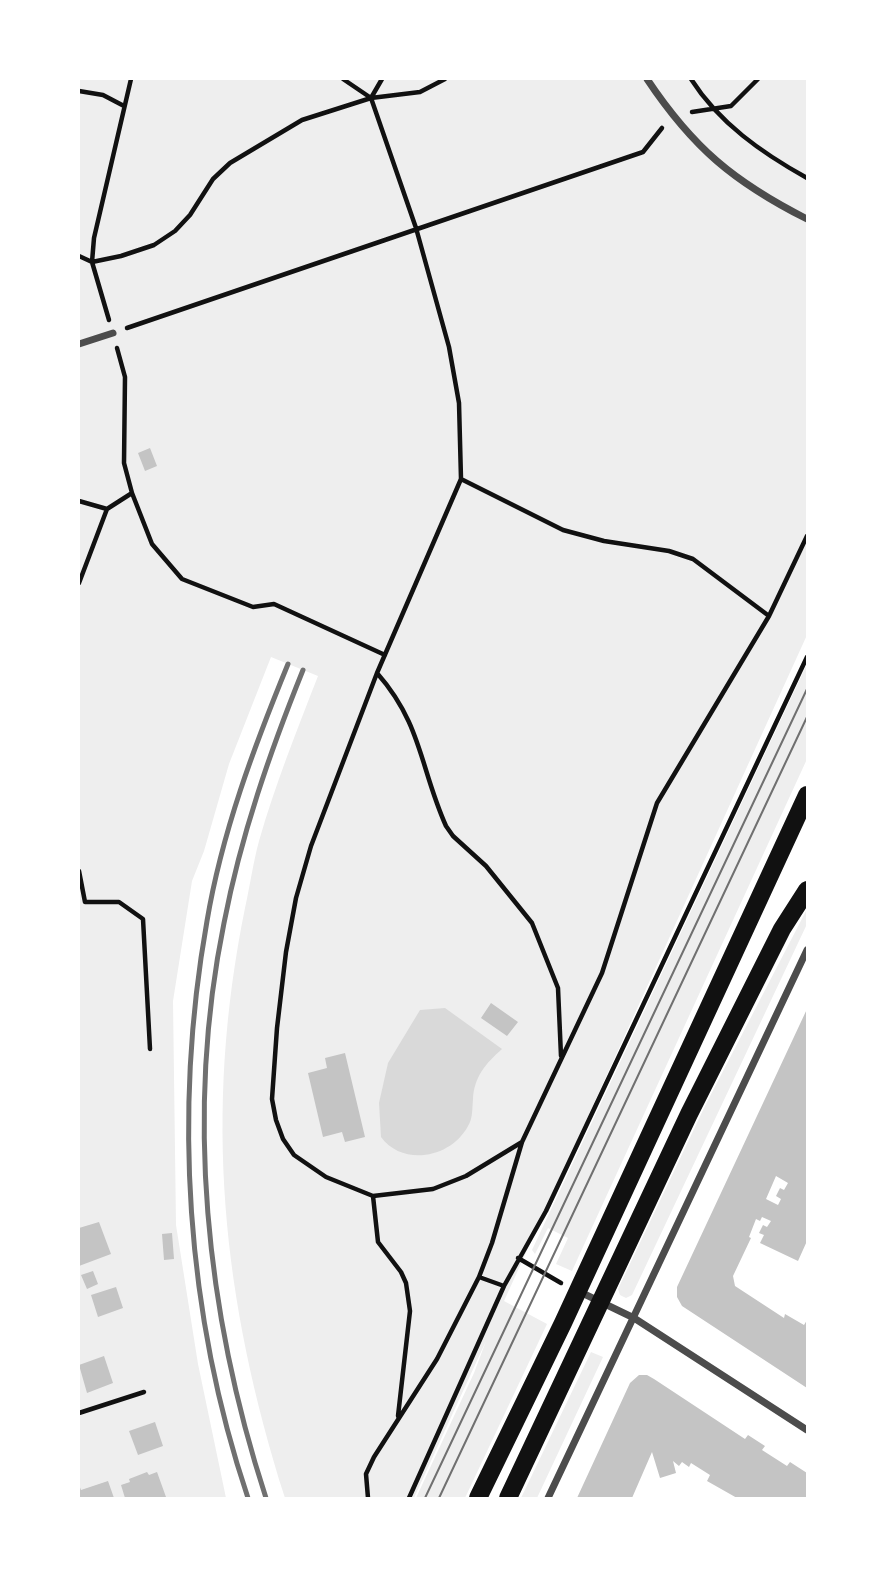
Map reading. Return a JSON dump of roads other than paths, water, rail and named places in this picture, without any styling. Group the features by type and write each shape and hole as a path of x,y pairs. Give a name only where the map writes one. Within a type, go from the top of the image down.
{"main road":[{"path":"478,1498 807,795"},
{"path":"508,1498 695,1102 782,929 807,890"}],"street":[{"path":"647,79 671,115 713,160 765,198 807,219"},
{"path":"79,344 113,333"},
{"path":"548,1498 807,950"},
{"path":"577,1290 634,1318 807,1430"}],"tram line":[{"path":"425,1498 807,689"},
{"path":"439,1498 807,717"}],"railway":[{"path":"248,1498 227,1428 199,1285 192,1212 190,1066 196,993 221,855 251,758 288,664"},
{"path":"266,1498 245,1428 216,1286 204,1140 206,1068 212,995 231,890 258,794 303,670"}]}
